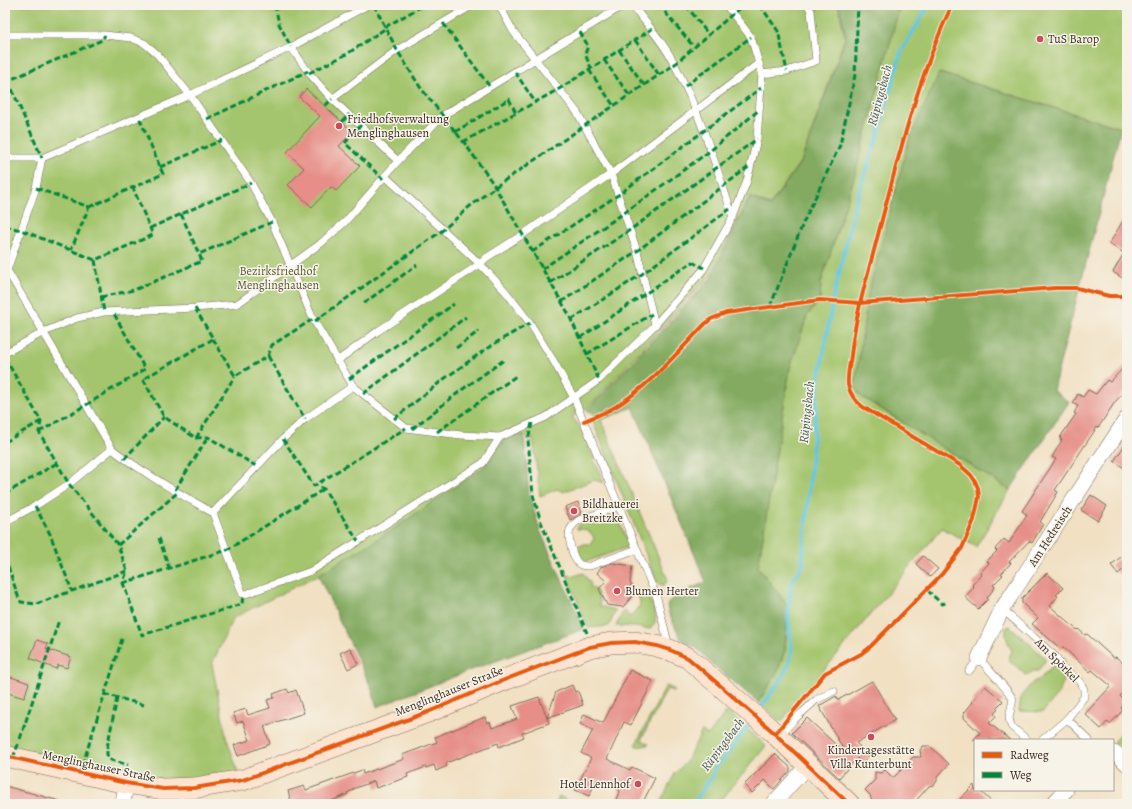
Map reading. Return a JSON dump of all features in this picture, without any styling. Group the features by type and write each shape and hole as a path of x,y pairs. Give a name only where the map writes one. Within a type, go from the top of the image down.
{"street":[{"name":"Am Hedreisch","path":"979,658 1002,609 1127,418"},
{"name":"Menglinghauser Straße","path":"5,756 126,784 163,789 194,788 242,780 428,712 499,682 590,647 611,643 635,642 657,646 688,658 775,734 849,804"},
{"path":"1114,753 1117,754 1127,764"},
{"path":"773,804 808,765"},
{"path":"123,804 126,784"},
{"path":"1053,804 1065,791"}],"lane":[{"path":"5,158 42,158 190,95 291,47 368,5"},
{"path":"332,98 397,50 473,5"},
{"path":"499,5 513,31 577,112 611,174 637,251 655,325"},
{"path":"5,353 44,332 77,318 104,312 195,308 237,304 320,244 345,222 398,161 442,116 624,5"},
{"path":"632,5 652,29 675,64 696,110 733,217"},
{"path":"5,35 105,35 131,38 144,43 157,54 190,95 251,184 272,222 313,319 353,386 406,428 462,435 500,437 546,417 599,380 655,325 703,270 733,217 747,181 757,139 762,74 751,37 726,5"},
{"path":"762,74 787,71 816,61 811,11 808,5"},
{"path":"291,47 309,73 332,98 398,161"},
{"path":"337,361 378,331 480,264 486,258 522,236 611,174 759,63"},
{"path":"42,158 36,188 6,270 112,449 178,493 213,513 243,595 311,571 483,463 500,437"},
{"path":"385,176 480,264 506,292 530,323 553,360 574,398 619,506 656,598 670,650"},
{"path":"213,513 283,439 305,419 353,386"},
{"path":"5,522 35,506 69,484 112,449"},
{"path":"619,506 579,520 573,524 568,540 577,562 583,566 590,566 636,549"},
{"name":"Am Spörkel","path":"1002,609 1056,657 1062,667 1079,681 1084,689 1084,697 1066,719 1043,739"},
{"path":"969,671 979,658 1007,690 1013,699 1009,718 1011,726 1026,739"},
{"path":"775,734 794,720 816,700 834,691"},
{"path":"1066,719 1088,739"}],"green space":[{"name":"Bezirksfriedhof Menglinghausen","path":"5,5 838,5 845,37 802,159 770,205 750,197 711,275 587,408 572,417 581,428 604,483 594,480 563,492 557,489 540,496 533,438 528,440 524,435 515,435 505,439 496,449 484,468 380,538 318,575 233,618 212,664 226,736 238,772 216,778 164,780 127,774 5,747"},
{"path":"839,5 900,5 854,178 821,283 820,300 807,316 790,368 758,567 788,606 785,650 777,673 758,702 711,663 698,649 681,639 669,614 667,605 674,596 706,582 633,407 601,420 587,410 712,277 750,198 770,206 802,160 846,37"},
{"path":"900,5 1127,5 1127,108 1121,128 940,73 859,395 1010,490 976,547 942,528 781,722 758,702 777,673 785,650 788,606 758,567 790,368 807,316 820,300 821,283 854,178"},
{"path":"939,73 1121,128 1053,390 1069,402 1010,490 859,395 855,386 868,294 909,140"},
{"path":"598,418 601,420 668,580 664,585 657,582 593,422 594,419"},
{"path":"515,435 524,435 529,495 541,533 584,629 471,670 377,707 371,687 318,575 380,538 483,468 505,439"},
{"path":"609,514 617,517 629,545 628,547 584,562 581,560 576,547 591,544 594,538 591,533 585,530 577,529 577,527 580,523"},
{"path":"583,573 591,584 590,586 597,591 600,602 599,606 616,610 609,626 588,628 567,575 574,576"},
{"path":"647,593 656,616 654,625 650,629 616,626 624,610 630,617 640,606 638,596"},
{"path":"1010,626 1045,658 1045,661 1038,671 1033,671 1027,676 1008,659 1012,651 1006,637 1006,628"},
{"path":"1052,666 1066,676 1058,694 1043,712 1019,711 1021,696 1033,682 1040,679"},
{"path":"666,686 675,690 672,691 667,689 641,740 649,744 636,746 637,742"},
{"path":"729,712 766,746 718,804 660,804 675,773 686,762 702,731 708,736 725,713"},
{"path":"1127,726 1127,736 1124,739 1127,743 1127,748 1123,744 1114,744 1114,741"},
{"path":"559,796 574,804 556,804"}],"building":[{"path":"306,89 353,132 339,146 360,166 336,191 331,187 312,207 288,185 304,168 287,152 320,116 299,97"},
{"path":"1127,214 1127,281 1113,272 1124,253 1109,244"},
{"path":"1127,364 1127,389 1115,402 1098,428 1097,427 1055,490 1058,492 1040,522 1043,524 1032,543 1029,541 1009,562 1011,563 1001,574 1003,575 993,585 995,587 987,598 988,599 978,609 965,597 974,587 972,585 981,575 980,573 989,563 987,561 997,551 995,549 1004,539 1009,543 1027,515 1022,511 1056,459 1052,457 1062,440 1060,439 1061,436 1076,414 1074,413 1078,406 1073,403 1078,394 1083,397 1088,390 1096,394 1107,380 1110,382"},
{"path":"1127,442 1127,470 1114,461"},
{"path":"1091,495 1107,506 1098,521 1081,510"},
{"name":"Bildhauerei Breitzke","path":"578,502 582,514 570,520 565,507"},
{"path":"1127,552 1127,566 1118,574 1111,565"},
{"path":"923,556 938,569 930,577 916,564"},
{"name":"Blumen Herter","path":"613,563 632,566 630,582 634,594 623,607 607,605 599,589 606,581 597,573 601,567"},
{"path":"1047,573 1063,588 1056,595 1058,596 1050,606 1077,630 1078,629 1085,635 1087,634 1114,658 1116,657 1127,667 1127,689 1120,696 1126,702 1121,708 1123,710 1110,724 1107,722 1101,729 1085,714 1111,686 1092,670 1090,672 1063,647 1061,649 1032,624 1038,618 1022,603 1022,598"},
{"path":"37,640 48,644 46,649 71,657 67,668 58,665 56,669 30,658"},
{"path":"350,648 358,664 348,669 340,653"},
{"path":"630,670 653,681 631,725 624,722 607,759 630,770 632,767 655,778 642,804 614,804 620,790 597,779 589,796 575,790 591,758 581,753 593,730 580,724 584,714 603,723"},
{"path":"5,675 29,683 24,698 5,692"},
{"path":"872,681 895,720 856,743 869,755 862,763 857,758 839,778 792,733 807,718 846,754 819,706 836,696 838,700"},
{"path":"572,685 575,692 578,691 583,705 547,718 556,692"},
{"path":"985,686 1003,701 996,708 998,709 994,714 996,716 989,723 1009,739 974,739 980,733 964,718 964,713 973,702 972,701"},
{"path":"287,689 289,693 296,690 304,713 264,726 270,744 238,756 234,745 250,740 243,721 237,723 233,713 246,709 248,715 270,708 267,700 274,698 273,694"},
{"path":"539,697 549,723 522,733 524,737 499,747 498,743 446,763 447,766 436,771 434,765 426,767 407,774 408,777 376,788 374,781 353,789 347,793 348,794 324,804 292,804 288,791 304,786 306,790 362,770 363,774 404,759 402,755 437,742 435,737 485,717 487,723 490,722 492,728 517,719 512,706"},
{"path":"923,746 930,746 949,764 937,777 937,781 934,785 929,786 913,804 874,803 870,795 865,790 875,780 875,772 882,773 885,770 893,778 903,768 911,769 910,760 913,757 921,757 920,750"},
{"path":"775,754 790,767 790,771 774,789 765,780 752,793 744,785"},
{"path":"974,785 974,791 980,791 994,804 955,804"},
{"path":"5,786 60,801 60,804 5,804"}],"waterway":[{"name":"Rüpingsbach","path":"759,711 783,676 792,652 788,616 791,582 802,567 818,385 833,299 857,197 877,139 901,52 929,5"},
{"name":"Rüpingsbach","path":"693,804 713,775 714,769 726,756 752,721"}],"marked path":[{"path":"275,5 279,24 291,47"},
{"path":"374,5 397,50 420,87 466,145 494,185 568,313 599,380"},
{"path":"385,27 424,5"},
{"path":"659,5 694,47"},
{"path":"686,5 708,34"},
{"path":"315,321 443,230 495,187 675,64 743,5"},
{"path":"760,5 778,31 787,71"},
{"path":"770,307 804,221 840,145 855,75 858,5"},
{"path":"443,23 490,87"},
{"path":"309,73 347,54 386,28"},
{"path":"463,142 559,89 652,29"},
{"path":"580,32 588,46 585,54 591,68"},
{"path":"5,82 102,40 105,35"},
{"path":"685,86 751,37"},
{"path":"635,40 659,75"},
{"path":"619,50 644,85"},
{"path":"604,60 629,95"},
{"path":"589,70 614,106"},
{"path":"207,119 308,71"},
{"path":"515,72 535,102"},
{"path":"5,84 11,87 42,158"},
{"path":"532,252 618,195 761,88"},
{"path":"325,106 332,99"},
{"path":"455,132 509,99 516,113"},
{"path":"542,269 624,213 710,151 759,110"},
{"path":"342,122 349,114"},
{"path":"89,207 163,174 139,117"},
{"path":"361,125 345,143 383,179"},
{"path":"550,283 630,230 757,139"},
{"path":"160,167 222,140"},
{"path":"561,302 637,251 750,166"},
{"path":"150,228 251,183"},
{"path":"36,188 89,207 71,250"},
{"path":"5,226 21,230 95,260 153,235 133,188"},
{"path":"571,320 642,274 730,209"},
{"path":"181,214 199,254"},
{"path":"101,297 134,290 202,261 199,254 272,222"},
{"path":"95,260 104,312"},
{"path":"580,338 692,262 704,268"},
{"path":"364,303 417,265"},
{"path":"349,379 454,304"},
{"path":"195,308 235,376 268,356 272,345 313,319"},
{"path":"39,432 145,369 113,312"},
{"path":"587,354 652,314"},
{"path":"363,394 466,317"},
{"path":"394,419 444,379 492,345 530,323"},
{"path":"456,348 479,331"},
{"path":"213,339 143,379 164,417 196,438 208,437 256,466"},
{"path":"268,356 305,419"},
{"path":"5,358 41,421 39,432 69,484 118,545 127,571 123,583 142,635 242,604 243,595"},
{"path":"412,429 463,389 504,360"},
{"path":"196,438 235,376"},
{"path":"437,432 516,376"},
{"path":"124,459 164,417"},
{"path":"5,442 41,421"},
{"path":"532,423 528,440 533,495 541,522 587,633"},
{"path":"283,439 314,486 406,428"},
{"path":"175,490 208,437"},
{"path":"5,494 57,463"},
{"path":"320,487 324,489 358,541"},
{"path":"123,583 227,550 324,489"},
{"path":"118,545 177,493"},
{"path":"35,506 50,534 72,591"},
{"path":"159,538 169,568"},
{"path":"5,558 21,602 36,604 127,571"},
{"path":"927,590 942,604 946,603"},
{"path":"20,739 59,620"},
{"path":"80,773 122,639"},
{"path":"104,694 144,705"},
{"path":"117,698 107,748 107,755 111,760 128,765"},
{"path":"13,758 19,742"}],"cycle path":[{"path":"775,734 825,673 861,654 869,648 942,574 962,548 974,520 979,497 978,488 971,475 960,465 863,407 855,400 848,385 848,373 860,304 898,159 927,65 952,5"},
{"path":"584,421 615,407 627,399 651,379 705,324 711,319 726,313 820,300 860,303 1055,288 1077,288 1109,296 1127,296"},
{"path":"5,756 126,783 163,789 194,788 243,780 428,712 499,682 590,647 611,643 635,642 657,646 688,658 771,730 849,804"}],"place":[{"name":"TuS Barop","path":"1040,39"},
{"name":"Friedhofsverwaltung Menglinghausen","path":"339,126"},
{"name":"Bildhauerei Breitzke","path":"574,511"},
{"name":"Blumen Herter","path":"617,591"},
{"name":"Kindertagesstätte Villa Kunterbunt","path":"871,737"},
{"name":"Hotel Lennhof","path":"638,784"}]}
